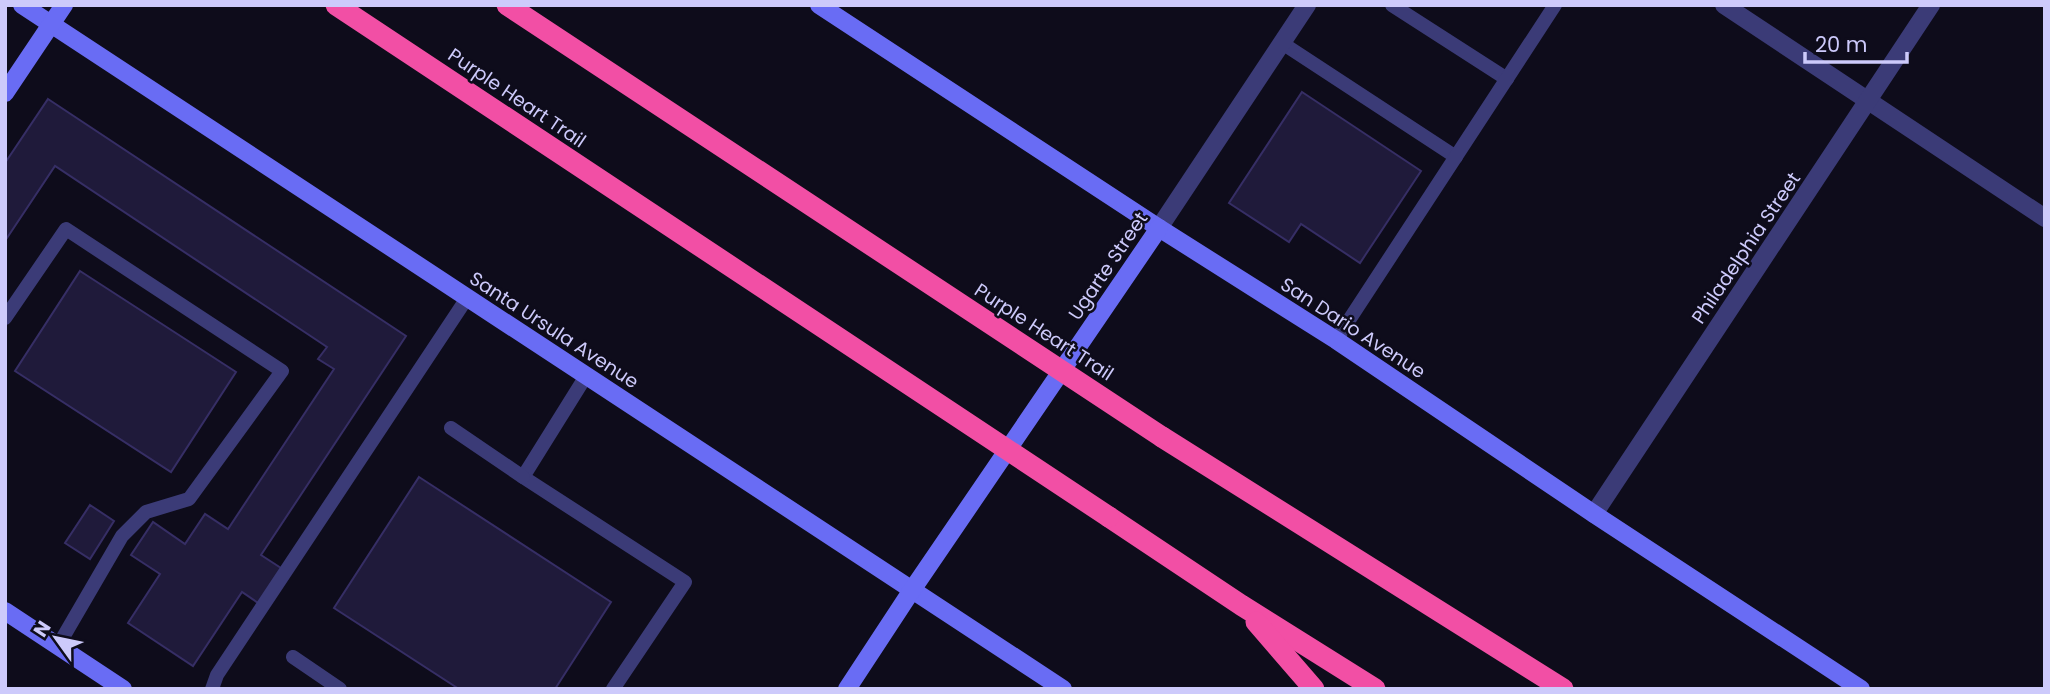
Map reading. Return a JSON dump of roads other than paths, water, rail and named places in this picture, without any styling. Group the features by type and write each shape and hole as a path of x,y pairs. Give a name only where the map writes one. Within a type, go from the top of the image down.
{"highway":[{"name":"Purple Heart Trail","path":"336,5 1241,605 1375,689"},
{"name":"Purple Heart Trail","path":"507,5 1162,437 1563,689"},
{"path":"1241,605 1314,689"}],"main road":[{"name":"Santa Ursula Avenue","path":"22,5 1063,689"},
{"path":"5,93 64,5"},
{"name":"San Dario Avenue","path":"820,5 1336,341 1861,689"},
{"name":"Ugarte Street","path":"847,689 1159,228"},
{"path":"5,611 123,689"}],"street":[{"name":"Ugarte Street","path":"1159,228 1307,5"},
{"path":"1724,5 2045,218"},
{"name":"Philadelphia Street","path":"1594,514 1931,5"}],"lane":[{"path":"1392,5 1507,79"},
{"path":"1336,341 1555,5"},
{"path":"1282,43 1456,157"},
{"path":"5,318 66,229 282,372 190,499 146,512 122,536 58,646"},
{"path":"212,689 218,675 467,298"},
{"path":"523,477 586,376"},
{"path":"451,428 685,582 613,689"},
{"path":"293,657 340,689"}]}
